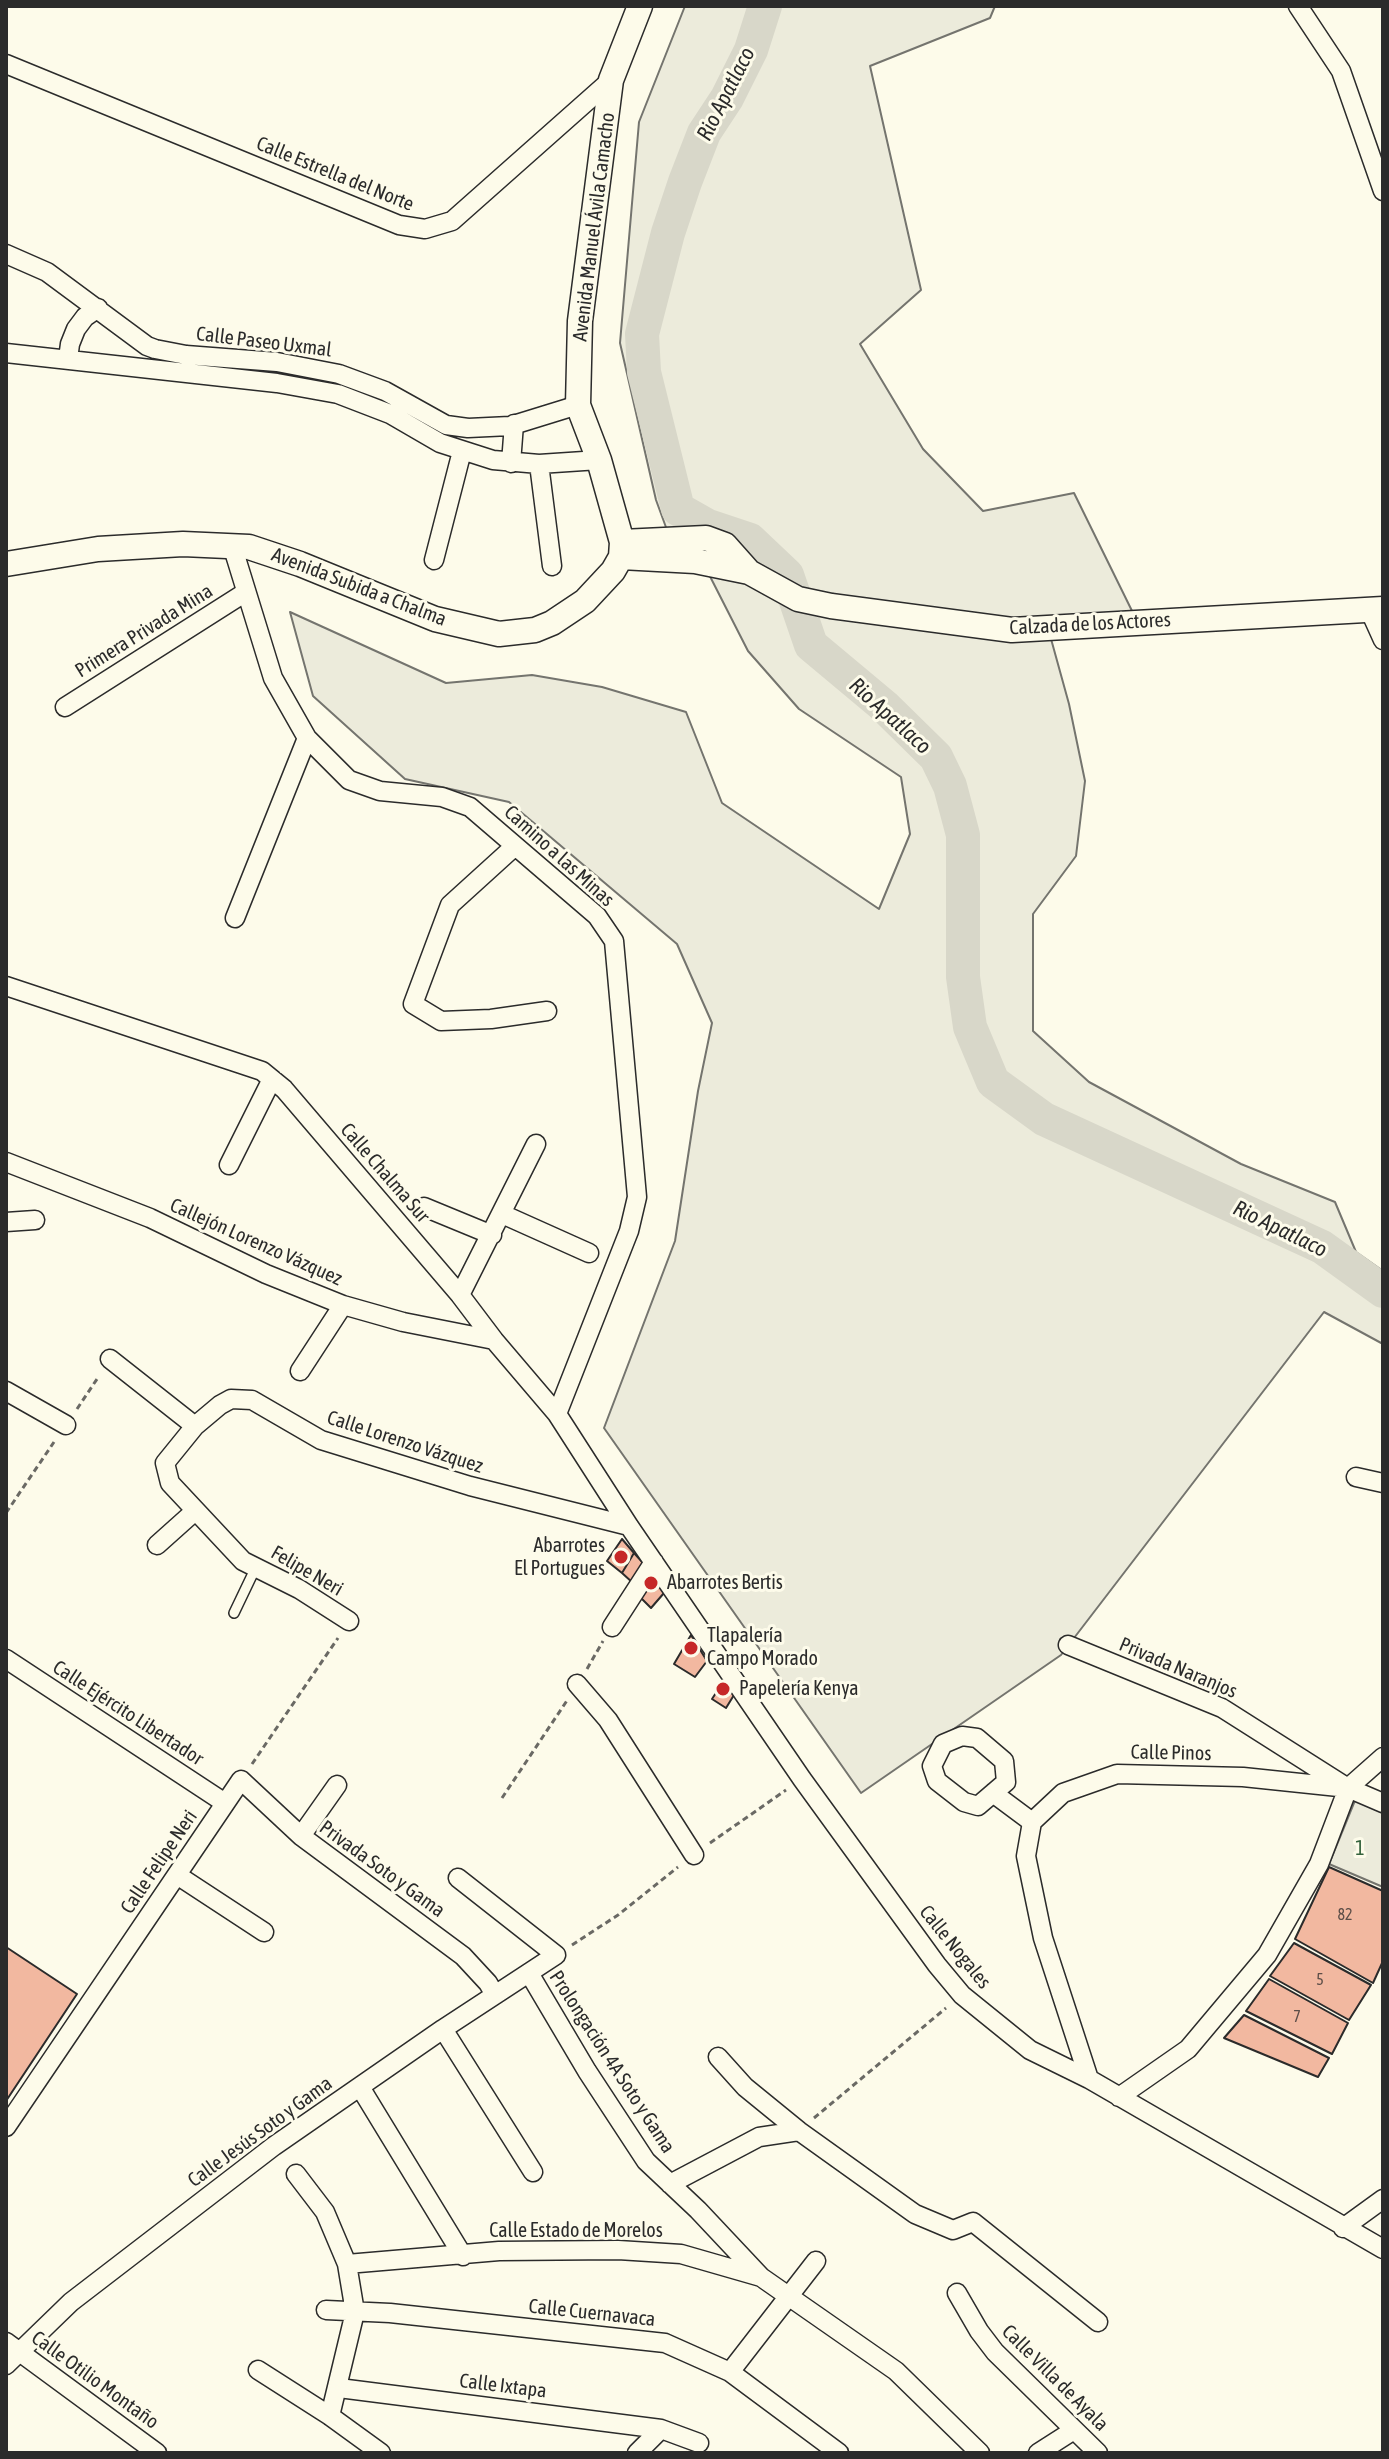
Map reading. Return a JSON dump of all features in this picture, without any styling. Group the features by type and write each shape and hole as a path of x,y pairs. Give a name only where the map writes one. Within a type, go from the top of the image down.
{"main road":[{"name":"Avenida Manuel Ávila Camacho","path":"621,550 599,460 578,405 580,321 611,80 640,6"},
{"name":"Calzada de los Actores","path":"621,550 706,538 725,545 749,572 798,599 1012,630 1376,609"},
{"name":"Avenida Subida a Chalma","path":"6,564 98,549 183,544 232,545 263,550 435,619 499,634 535,630 568,614 601,586 621,550"}],"street":[{"path":"1298,6 1341,71 1383,191"},
{"name":"Calle Estrella del Norte","path":"6,64 399,225 425,229 452,221 611,80"},
{"name":"Calle Paseo Uxmal","path":"6,254 47,272 155,349 186,355 277,362 339,374 385,391 446,425 492,428 578,405"},
{"path":"68,359 76,329 85,317 98,308"},
{"name":"Calle Paseo Uxmal","path":"6,353 277,383 338,394 390,414 426,436 462,451 511,463 599,460"},
{"path":"511,463 514,424"},
{"path":"434,560 462,451"},
{"path":"539,464 552,566"},
{"name":"Camino a las Minas","path":"232,545 273,678 307,738 349,780 380,791 442,797 470,807 597,916 614,941 637,1197 629,1231 557,1414"},
{"name":"Primera Privada Mina","path":"65,707 246,592"},
{"path":"1376,609 1383,640"},
{"path":"235,918 307,738"},
{"path":"515,846 450,905 413,1004 441,1021 491,1019 547,1011"},
{"name":"Calle Chalma Sur","path":"6,986 262,1071 284,1089 557,1414 629,1526"},
{"path":"229,1165 272,1079"},
{"path":"460,1295 536,1144"},
{"name":"Callejón Lorenzo Vázquez","path":"6,1162 150,1218 266,1274 343,1305 403,1322 494,1340"},
{"path":"424,1207 492,1235"},
{"path":"502,1214 589,1253"},
{"path":"6,1222 35,1220"},
{"path":"300,1371 343,1305"},
{"path":"110,1359 195,1426"},
{"path":"6,1391 66,1425"},
{"name":"Calle Lorenzo Vázquez","path":"195,1511 170,1483 165,1463 195,1426 231,1399 252,1400 321,1440 470,1486 629,1526"},
{"path":"1356,1477 1383,1483"},
{"path":"157,1545 195,1511"},
{"name":"Felipe Neri","path":"195,1511 250,1564 299,1589 349,1621"},
{"name":"Calle Nogales","path":"629,1526 802,1779 962,1995 1030,2050 1089,2079 1383,2249"},
{"path":"612,1627 654,1562"},
{"name":"Privada Naranjos","path":"1068,1645 1222,1708 1348,1788"},
{"name":"Calle Ejército Libertador","path":"6,1659 225,1803"},
{"path":"577,1684 608,1720 694,1855"},
{"path":"1119,2097 1188,2049 1267,1955 1319,1864 1348,1788 1383,1757"},
{"name":"Calle Pinos","path":"1032,1822 1063,1793 1117,1774 1243,1777 1348,1788"},
{"name":"Calle Felipe Neri","path":"6,2127 241,1780"},
{"name":"Privada Soto y Gama","path":"241,1780 301,1836 463,1956 495,1995"},
{"path":"301,1836 337,1785"},
{"path":"1348,1788 1383,1803"},
{"path":"993,1793 1032,1822 1026,1856 1043,1938 1089,2079"},
{"path":"177,1875 264,1932"},
{"path":"458,1878 556,1955"},
{"name":"Calle Jesús Soto y Gama","path":"11,2353 71,2302 274,2146 556,1955"},
{"name":"Prolongación 4A Soto y Gama","path":"529,1973 587,2071 646,2161 698,2210 761,2277"},
{"path":"443,2029 533,2172"},
{"path":"718,2057 745,2087 799,2131 915,2214 953,2230 973,2222 1098,2322"},
{"path":"360,2087 463,2256"},
{"path":"670,2184 759,2137 799,2131"},
{"path":"296,2174 325,2212 347,2264 355,2312 330,2416"},
{"path":"1343,2228 1383,2199"},
{"name":"Calle Estado de Morelos","path":"347,2264 499,2251 649,2251 681,2254 761,2277 896,2371 980,2453"},
{"path":"730,2372 816,2261"},
{"name":"Calle Villa de Ayala","path":"957,2293 995,2352 1098,2453"},
{"name":"Calle Cuernavaca","path":"326,2310 390,2313 665,2343 730,2372 839,2453"},
{"name":"Calle Otilio Montaño","path":"11,2353 157,2453"},
{"path":"258,2370 381,2453"},
{"name":"Calle Ixtapa","path":"339,2388 661,2429 699,2443"},
{"path":"637,2453 661,2429"},
{"path":"1038,2453 1074,2430"}],"lane":[{"path":"234,1613 250,1564"}],"path":[{"path":"241,1780 349,1621"},
{"path":"502,1798 612,1627"},
{"path":"556,1955 618,1915 694,1855 802,1779"},
{"path":"799,2131 962,1995"}],"green space":[{"path":"685,6 995,6 990,18 870,66 921,290 860,344 923,449 983,511 1074,493 1136,619 1048,628 1069,704 1085,781 1076,856 1033,914 1033,1031 1089,1082 1241,1164 1335,1202 1356,1252 1383,1271 1383,1344 1324,1312 1061,1655 861,1793 604,1428 675,1241 698,1091 712,1023 677,944 509,802 405,779 313,696 290,612 446,683 532,675 602,687 686,712 722,803 879,909 910,834 901,777 799,709 748,651 694,545 671,541 656,500 620,343 639,122"},
{"name":"1","path":"1356,1798 1383,1812 1383,1887 1329,1864"}],"building":[{"name":"Abarrotes El Portugues","path":"622,1539 634,1553 622,1573 607,1561"},
{"path":"634,1553 644,1564 633,1583 622,1573"},
{"name":"Abarrotes Bertis","path":"651,1573 664,1593 651,1608 636,1593"},
{"name":"Tlapalería Campo Morado","path":"691,1635 707,1661 695,1677 674,1664"},
{"name":"Papelería Kenya","path":"723,1682 734,1695 726,1708 712,1699"},
{"path":"1329,1867 1383,1891 1383,1961 1373,1983 1295,1939"},
{"path":"1294,1943 1371,1985 1349,2020 1270,1976"},
{"path":"6,1947 77,1994 6,2101"},
{"path":"1269,1979 1348,2023 1332,2054 1246,2011"},
{"path":"1244,2015 1329,2058 1318,2077 1224,2038"}],"waterway":[{"name":"Rio Apatlaco","path":"765,6 751,50 727,98 704,133 685,182 668,233 642,334 644,372 678,509 708,526 750,540 787,575 811,645 884,706 936,757 950,786 963,835 963,977 970,1027 993,1082 1044,1119 1322,1247 1383,1291"}],"place":[{"name":"Abarrotes El Portugues","path":"621,1557"},
{"name":"Abarrotes Bertis","path":"651,1583"},
{"name":"Tlapalería Campo Morado","path":"691,1648"},
{"name":"Papelería Kenya","path":"723,1689"}]}
